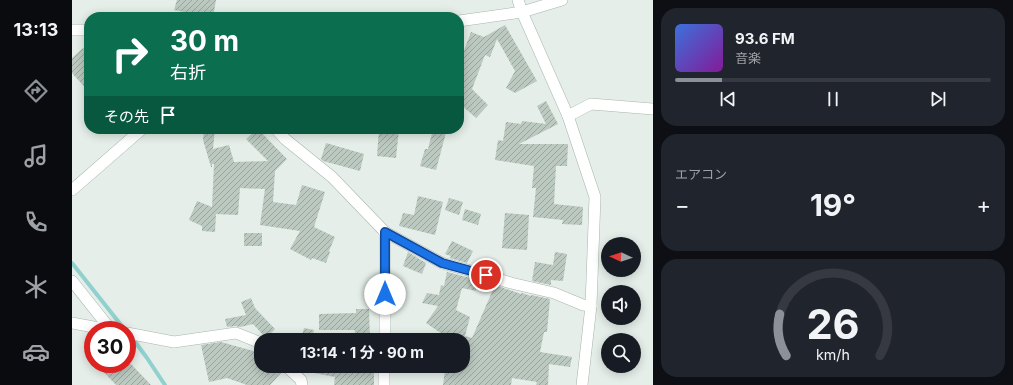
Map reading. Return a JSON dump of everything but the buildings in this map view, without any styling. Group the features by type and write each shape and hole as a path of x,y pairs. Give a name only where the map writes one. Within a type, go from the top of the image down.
{"street":[{"path":"518,0 568,116 595,197 591,306 582,385"},
{"path":"464,20 522,12 562,0"},
{"path":"72,30 84,30"},
{"path":"568,116 591,104 653,109"},
{"path":"72,190 136,134"},
{"path":"280,134 332,177 385,232 442,263 511,283 554,293 583,305 591,306"},
{"path":"384,333 385,232"},
{"path":"72,280 103,321"},
{"path":"72,323 84,325"},
{"path":"136,335 174,342 236,333 254,340"},
{"path":"294,373 301,380 302,385"},
{"path":"384,373 384,385"}],"waterway":[{"path":"72,263 118,321"},
{"path":"136,343 165,385"}],"route":[{"path":"385,294 385,232 442,263 486,275"}]}
